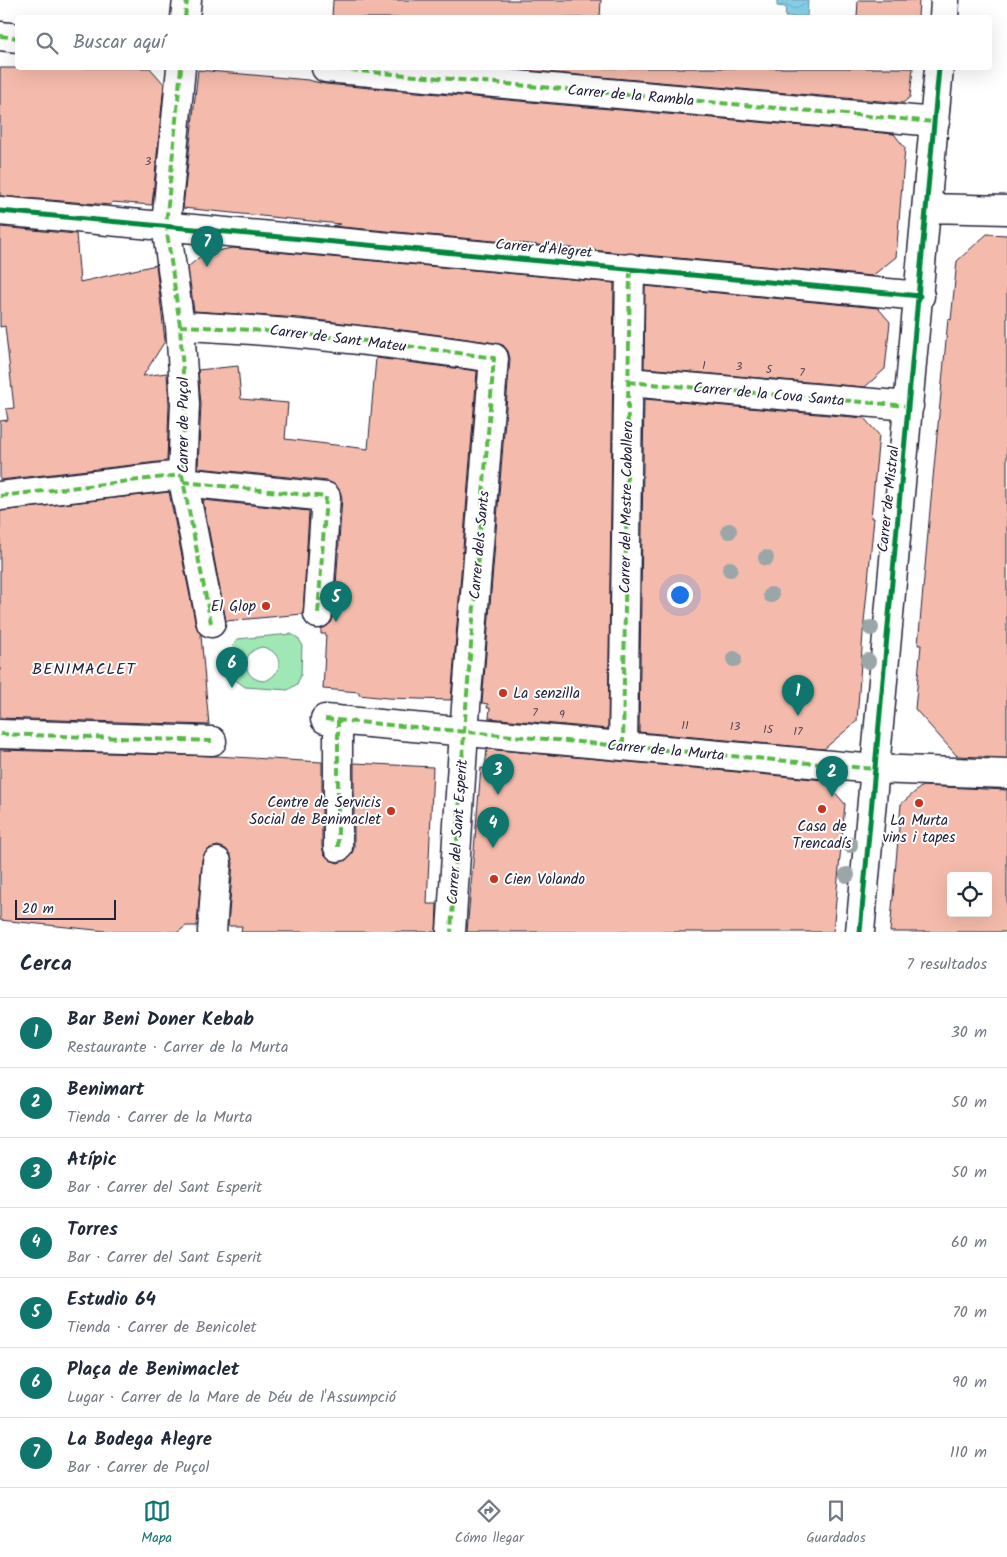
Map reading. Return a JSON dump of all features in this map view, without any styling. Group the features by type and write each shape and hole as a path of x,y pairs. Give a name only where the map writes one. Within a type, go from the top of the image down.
{"street":[{"path":"185,15 187,0"},
{"path":"944,15 945,0"},
{"path":"0,36 15,38"},
{"name":"Carrer de Puçol","path":"181,70 166,226 180,326 185,404 183,479 211,623"},
{"name":"Carrer de la Rambla","path":"349,70 935,122"},
{"name":"Carrer de Mistral","path":"860,932 920,296 939,70"},
{"path":"928,208 1007,210"},
{"name":"Carrer d'Alegret","path":"0,211 920,296"},
{"name":"Carrer del Mestre Caballero","path":"623,746 630,268"},
{"name":"Carrer de Sant Mateu","path":"180,326 258,329 352,338 494,358"},
{"name":"Carrer dels Sants","path":"464,732 494,358"},
{"name":"Carrer de la Cova Santa","path":"628,382 909,406"},
{"path":"0,496 183,479 326,497 318,614"},
{"name":"Carrer de la Murta","path":"338,847 332,720 874,769 1007,774"},
{"name":"Carrer del Sant Esperit","path":"451,932 464,732"},
{"path":"0,734 212,741"},
{"path":"212,932 217,862"}],"green space":[{"path":"291,634 298,638 302,644 301,675 297,684 288,690 245,687 233,678 230,652 237,639","holes":["262,647 269,649 277,657 279,662 278,668 276,673 265,681 257,680 248,671 246,666 247,660 255,650"]}],"water":[{"path":"777,0 808,0 807,15 785,15 786,7 777,6"}],"building":[{"path":"333,0 601,0 600,15 332,15"},
{"path":"858,0 919,0 918,15 857,15"},
{"path":"0,68 15,68 15,70 152,70 164,84 152,205 112,202 111,205 0,196"},
{"path":"198,70 308,80 325,84 894,134 905,148 896,257 872,276 332,226 340,224 183,208"},
{"path":"520,70 913,70 910,97 903,103"},
{"path":"0,227 76,234 80,282 156,265 165,341 143,376 167,373 169,404 167,461 0,480 0,421 8,420 6,409 14,408 5,326 0,327"},
{"path":"987,234 1007,235 1007,758 957,756 915,709 921,645 918,645 948,319 951,320 957,261"},
{"path":"232,248 614,283 608,729 489,718 490,708 487,708 488,704 482,703 510,359 508,351 503,345 496,343 418,332 300,318 194,311 188,267 203,254"},
{"path":"645,286 878,308 890,322 885,369 865,387 644,368"},
{"path":"376,358 477,371 451,700 387,698 359,695 359,692 323,689 326,634 321,634 321,629 331,623 334,615 342,498 340,491 335,485 328,481 198,468 201,405 198,370 238,366 241,399 288,403 285,439 368,449"},
{"path":"644,399 864,418 879,435 871,518 874,518 857,721 824,749 639,732"},
{"path":"169,492 196,626 201,635 209,725 0,718 0,511"},
{"path":"203,500 309,511 303,614 226,621"},
{"path":"487,749 824,780 845,804 833,932 467,932 481,768 485,769"},
{"path":"0,750 216,756 322,762 322,847 324,854 330,860 338,863 346,860 352,854 354,847 354,763 433,767 427,904 437,904 436,932 241,932 242,926 228,926 233,863 226,849 218,846 210,848 204,854 202,860 197,926 186,926 178,932 115,932 0,920"},
{"path":"922,786 1007,790 1007,932 890,932 901,804"}],"marked path":[{"path":"185,15 187,0"},
{"path":"0,36 15,38"},
{"path":"181,70 166,225 180,326 185,404 182,475 211,623"},
{"path":"349,70 935,122"},
{"path":"623,746 630,268"},
{"path":"180,326 338,338 494,358 464,732 451,932"},
{"path":"628,382 909,406"},
{"path":"0,496 182,475"},
{"path":"183,482 326,497 318,614"},
{"path":"325,719 875,769"},
{"path":"338,720 338,847"},
{"path":"0,734 212,741"}],"cycle path":[{"path":"860,932 939,70"},
{"path":"0,211 920,296"}],"place":[{"name":"La Bodega Alegre","path":"207,267"},
{"name":"El Glop","path":"266,606"},
{"name":"Estudio 64","path":"336,622"},
{"name":"Plaça de Benimaclet","path":"232,688"},
{"name":"La senzilla","path":"503,693"},
{"name":"Bar Beni Doner Kebab","path":"798,716"},
{"name":"Atípic","path":"498,795"},
{"name":"Benimart","path":"832,797"},
{"name":"La Murta vins i tapes","path":"919,803"},
{"name":"Casa de Trencadís","path":"822,809"},
{"name":"Centre de Servicis Social de Benimaclet","path":"391,811"},
{"name":"Torres","path":"493,848"},
{"name":"Cien Volando","path":"494,879"}],"district":[{"name":"BENIMACLET","path":"84,668"}]}
